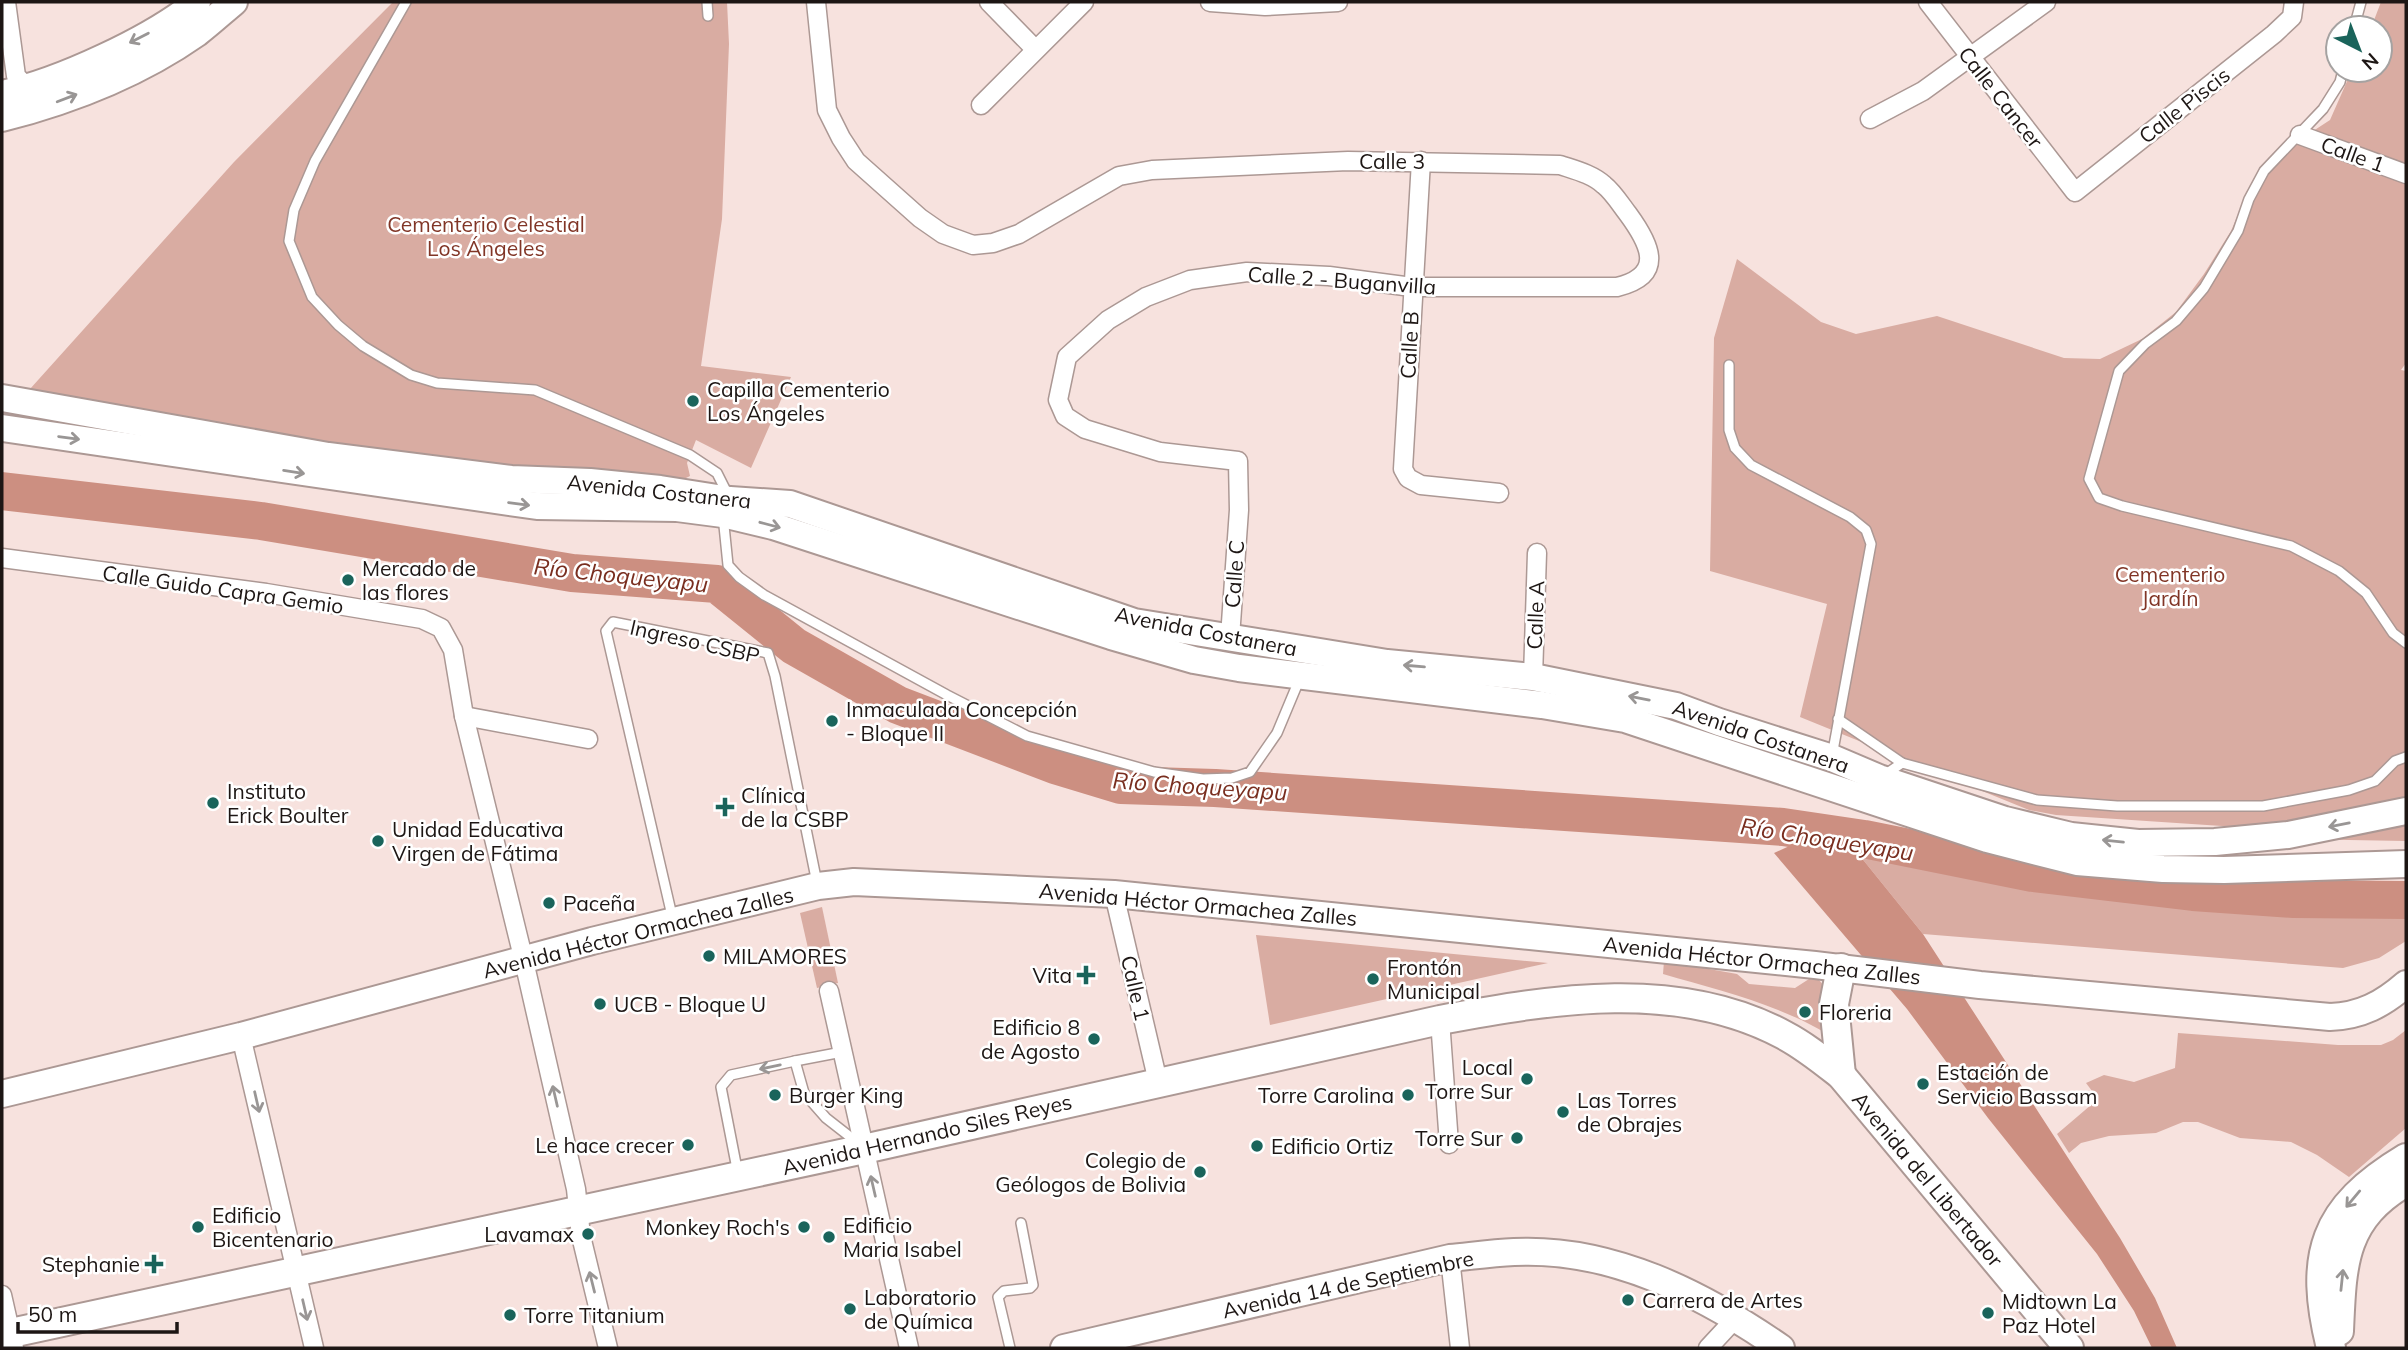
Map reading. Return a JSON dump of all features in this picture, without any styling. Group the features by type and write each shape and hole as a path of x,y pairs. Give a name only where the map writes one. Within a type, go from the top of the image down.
{"main road":[{"path":"2,118 59,76 147,34 197,2"},
{"path":"2,94 31,99 105,83 152,60 197,33 234,2"},
{"name":"Avenida Costanera","path":"2,398 328,456 511,479 590,482 660,489 726,507 773,526 1111,636 1194,660 1301,676 1542,705 1625,719 1987,839 2077,862 2163,869 2224,870 2406,864"},
{"name":"Avenida Costanera","path":"2,428 537,506 677,508 790,504 1134,622 1387,663 1533,677 1676,705 2005,820 2071,836 2138,844 2215,842 2288,835 2406,811"},
{"name":"Avenida Héctor Ormachea Zalles","path":"2,1094 241,1036 592,941 818,886 854,882 1114,894 1841,968 1980,985 2330,1017 2373,1008 2388,1000 2406,984"},
{"path":"1840,1075 1834,1004 1841,968"},
{"name":"Avenida Hernando Siles Reyes","path":"9,1339 1158,1082 1525,1004 1584,999 1657,999 1721,1011 1756,1021 1807,1048 1840,1075"},
{"name":"Avenida del Libertador","path":"1840,1075 2069,1348"},
{"path":"2331,1348 2321,1298 2320,1270 2334,1224 2352,1197 2376,1176 2406,1158"},
{"path":"2339,1348 2344,1258 2353,1233 2368,1212 2388,1192 2406,1182"},
{"name":"Avenida 14 de Septiembre","path":"1064,1348 1450,1258 1515,1252 1600,1259 1656,1278 1689,1292 1782,1348"}],"street":[{"path":"6,2 16,76 31,99"},
{"name":"Calle 3","path":"816,2 827,110 841,138 856,161 920,218 943,234 973,245 993,243 1019,234 1119,176 1152,170 1348,161 1421,161 1560,165 1584,173 1604,184 1646,238 1650,254"},
{"path":"989,2 1035,49"},
{"path":"981,105 1084,2"},
{"path":"1210,2 1265,6 1338,2"},
{"name":"Calle Cancer","path":"1928,2 2075,192"},
{"path":"1870,118 1923,91 2046,2"},
{"name":"Calle Piscis","path":"2075,192 2274,34 2293,9"},
{"name":"Calle 1","path":"2300,135 2406,174"},
{"name":"Calle B","path":"1421,161 1402,464 1405,474 1414,483 1499,493"},
{"name":"Calle 2 - Buganvilla","path":"1061,382 1067,357 1108,320 1146,298 1190,280 1247,272 1329,276 1412,287 1617,287 1630,284 1640,277 1647,267 1650,254"},
{"name":"Calle C","path":"1061,382 1058,400 1065,416 1085,429 1160,452 1238,461 1239,510 1230,637"},
{"name":"Calle A","path":"1533,677 1537,553"},
{"name":"Calle Guido Capra Gemio","path":"2,558 266,593 422,619 441,628 453,650 464,716"},
{"path":"588,739 464,716 576,1189 581,1236 608,1348"},
{"name":"Calle 1","path":"1114,894 1158,1082"},
{"path":"829,991 909,1348"},
{"path":"1440,1020 1449,1144"},
{"path":"241,1036 314,1348"},
{"path":"1450,1258 1460,1348"},
{"path":"2,1295 9,1339"},
{"path":"1708,1348 1731,1318"}],"lane":[{"path":"406,2 315,160 294,210 289,242 312,297 338,326 363,346 411,375 437,383 535,390 690,455 717,473 726,507 728,565 739,577 764,595 1027,736 1154,772 1213,779 1231,778 1250,772 1277,733 1301,676"},
{"path":"707,2 708,16"},
{"path":"2339,84 2300,135 2264,171 2249,199 2238,231 2203,288 2176,321 2145,344 2119,371 2089,479 2099,498 2122,506 2291,546 2339,571 2366,593 2393,633 2406,643"},
{"path":"1729,365 1729,430 1735,448 1751,465 1850,517 1866,530 1871,544 1832,758"},
{"name":"Ingreso CSBP","path":"673,921 606,631 612,622 768,653 818,886"},
{"path":"1838,719 1902,763 2037,800 2116,806 2263,806 2375,781 2395,761 2406,757"},
{"path":"1879,778 1902,763"},
{"path":"739,1175 721,1087 731,1075 842,1052"},
{"path":"795,1061 804,1093 826,1118 864,1149"},
{"path":"1010,1348 998,1297 1004,1291 1030,1288 1033,1285 1021,1223"}],"green space":[{"name":"Cementerio Celestial Los Ángeles","path":"393,2 727,2 729,44 722,219 701,366 791,377 751,468 696,440 687,463 690,476 678,482 485,472 151,415 30,389 234,162"},
{"name":"Cementerio Jardín","path":"2381,2 2406,2 2406,363 2401,370 2406,371 2406,796 2342,816 2237,827 2056,815 2029,810 1800,717 1827,604 1710,571 1714,338 1737,259 1821,322 1856,334 1937,316 2064,358 2100,359 2142,339 2176,312 2231,231 2246,196 2272,158 2330,120 2346,84 2394,84 2394,14 2376,14"},
{"path":"2406,823 2406,841 2291,839"},
{"path":"1835,825 2053,875 2286,903 2406,903 2406,941 2379,958 2343,968 1923,934"},
{"path":"822,907 838,983 817,988 800,913"},
{"name":"Frontón Municipal","path":"1256,935 1548,963 1270,1025"},
{"path":"1664,961 1737,974 1749,984 1795,988 1809,979 1819,980 1824,986 1827,1034 1768,1006 1663,974"},
{"path":"2406,1030 2406,1128 2349,1177 2317,1155 2291,1142 2240,1138 2198,1122 2183,1122 2156,1133 2109,1136 2081,1143 2069,1153 2057,1134 2098,1099 2086,1083 2104,1075 2134,1082 2175,1068 2178,1033 2338,1045 2381,1045"}],"water":[{"path":"1835,825 1923,934 2120,1238 2155,1298 2177,1348 2152,1348 2134,1311 2097,1254 1988,1118 1907,1009 1774,853"}],"waterway":[{"name":"Río Choqueyapu","path":"2,491 261,521 572,573 717,584 794,646 898,705 1055,765 1121,785 1215,788 1783,827 1864,839 2033,873 2193,892 2294,899 2406,900"}],"place":[{"name":"Capilla Cementerio Los Ángeles","path":"693,401"},
{"name":"Mercado de las flores","path":"348,580"},
{"name":"Inmaculada Concepción - Bloque II","path":"832,721"},
{"name":"Instituto Erick Boulter","path":"213,803"},
{"name":"Clínica de la CSBP","path":"725,807"},
{"name":"Unidad Educativa Virgen de Fátima","path":"378,841"},
{"name":"Paceña","path":"549,903"},
{"name":"MILAMORES","path":"709,956"},
{"name":"Vita","path":"1086,975"},
{"name":"Frontón Municipal","path":"1373,979"},
{"name":"UCB - Bloque U","path":"600,1004"},
{"name":"Floreria","path":"1805,1012"},
{"name":"Edificio 8 de Agosto","path":"1094,1039"},
{"name":"Local Torre Sur","path":"1527,1079"},
{"name":"Estación de Servicio Bassam","path":"1923,1084"},
{"name":"Burger King","path":"775,1095"},
{"name":"Torre Carolina","path":"1408,1095"},
{"name":"Las Torres de Obrajes","path":"1563,1112"},
{"name":"Torre Sur","path":"1517,1138"},
{"name":"Le hace crecer","path":"688,1145"},
{"name":"Edificio Ortiz","path":"1257,1146"},
{"name":"Colegio de Geólogos de Bolivia","path":"1200,1172"},
{"name":"Edificio Bicentenario","path":"198,1227"},
{"name":"Monkey Roch's","path":"804,1227"},
{"name":"Lavamax","path":"588,1234"},
{"name":"Edificio Maria Isabel","path":"829,1237"},
{"name":"Stephanie","path":"154,1264"},
{"name":"Carrera de Artes","path":"1628,1300"},
{"name":"Laboratorio de Química","path":"850,1309"},
{"name":"Midtown La Paz Hotel","path":"1988,1313"},
{"name":"Torre Titanium","path":"510,1315"}]}
